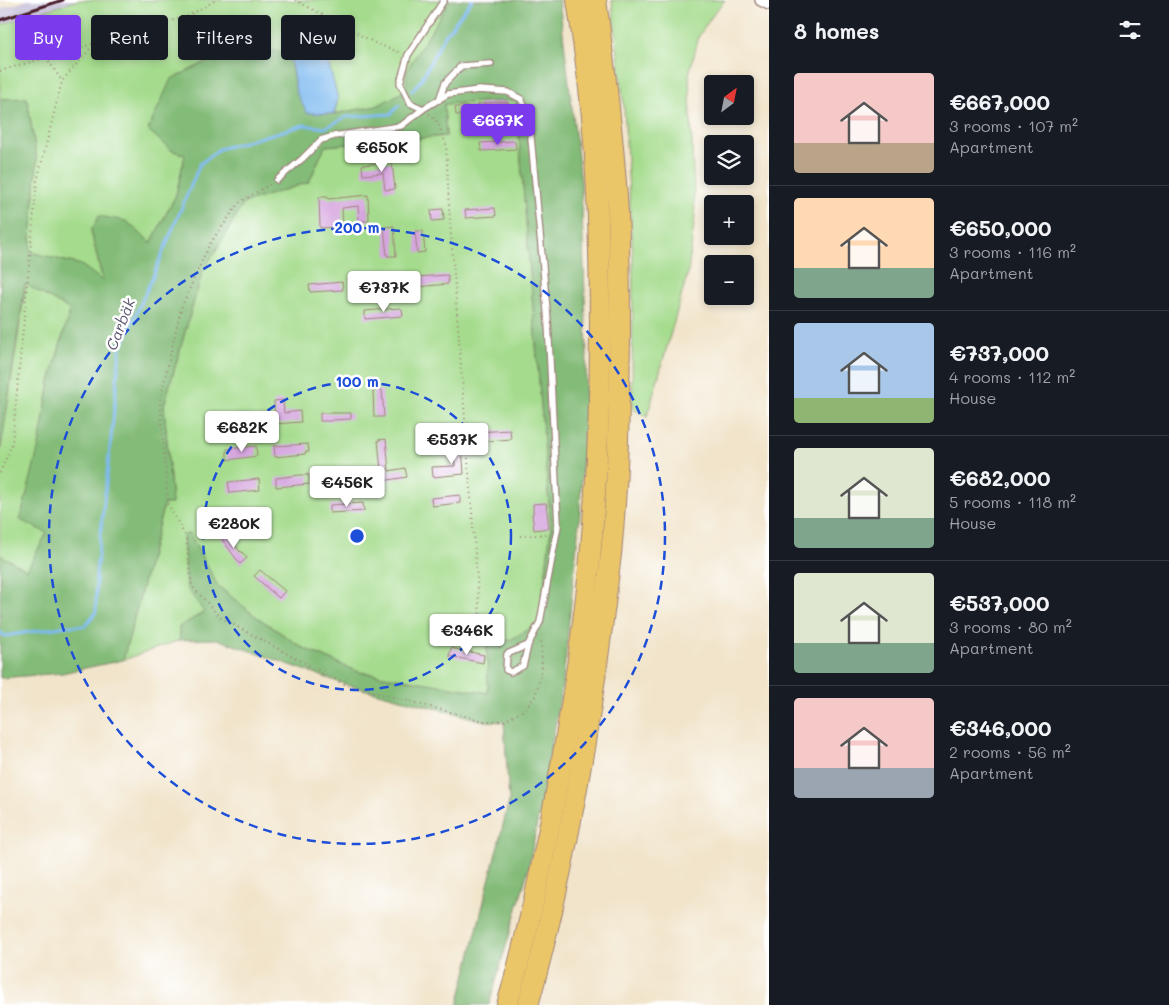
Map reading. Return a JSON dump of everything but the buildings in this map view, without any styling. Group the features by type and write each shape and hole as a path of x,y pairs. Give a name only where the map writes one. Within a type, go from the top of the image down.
{"highway":[{"path":"507,1005 546,850 567,732 590,561 595,495 600,394 600,276 592,118 578,0"},
{"path":"528,1005 557,889 579,779 600,642 611,552 616,480 620,382 618,214 612,140 596,0"}],"street":[{"path":"761,0 769,4"}],"lane":[{"path":"423,109 410,103 400,83 408,56 444,0"},
{"path":"439,100 445,83 460,66 491,64"},
{"path":"277,180 322,140 334,136 401,126 423,109 448,94 479,90 508,92 521,99 529,116 548,321 558,525 540,622 528,645 524,666 511,672 506,670 506,654 528,645"}],"path":[{"path":"168,22 188,16 216,0"},
{"path":"295,0 376,44 408,56"},
{"path":"0,473 12,444 38,181 62,82 91,48"},
{"path":"0,71 36,60"},
{"path":"48,60 62,82"},
{"path":"423,109 437,120 446,143 449,207 482,645"},
{"path":"277,180 239,203 209,245 181,308 160,400 168,504 186,538 192,586 221,618 344,684 484,721 504,722 524,710 535,697 542,666 540,622"},
{"path":"520,536 556,534"}],"shaded area":[{"path":"28,0 78,0 31,15 15,15 15,20 0,25 0,9"}],"green space":[{"path":"78,0 450,0 407,70 407,90 377,106 334,114 338,99 328,60 355,60 355,15 281,15 281,51 271,51 271,15 178,15 178,60 227,60 171,150 185,155 176,195 151,243 126,221 91,231 103,282 81,265 30,252 37,161 27,99 0,99 0,25 15,20 15,60 81,60 81,15 31,15"},
{"path":"450,0 559,0 581,182 587,353 580,513 563,682 529,867 489,1005 458,1005 509,801 504,722 484,721 344,684 217,639 180,640 179,627 204,612 187,588 183,536 189,533 218,586 254,615 303,648 359,672 488,693 487,645 512,639 540,622 551,528 516,100 444,104 446,136 325,146 309,182 244,203 202,273 164,405 172,504 164,504 123,660 62,673 0,678 0,555 27,570 47,533 20,520 39,446 50,382 70,310 25,284 0,454 0,99 27,98 37,161 30,252 81,265 103,281 91,231 99,216 126,221 151,243 176,195 185,155 171,150 148,130 171,79 210,60 271,60 271,51 281,51 281,60 290,60 296,92 334,114 377,106 406,90 407,70"},
{"path":"612,0 725,0 699,36 689,74 695,216 688,272 647,417 632,408 633,259 624,108"},
{"path":"516,100 551,528 540,622 512,639 487,646 488,693 359,672 303,648 254,615 218,586 189,534 204,612 179,627 180,640 123,660 164,504 172,503 164,405 202,273 244,203 309,182 325,146 446,136 444,104"},
{"path":"26,284 70,310 50,382 39,446 47,533 27,570 0,555 0,454"}],"water":[{"path":"290,60 328,60 338,99 334,114 307,113 296,92"}],"waterway":[{"name":"Carbäk","path":"412,91 421,80 443,38 472,0"},
{"name":"Carbäk","path":"0,632 5,636 67,626 85,626 96,612 96,574 120,350 200,164 219,149 304,125 325,128 346,117 391,114 399,105"}],"railway":[{"path":"0,20 63,0"}]}
